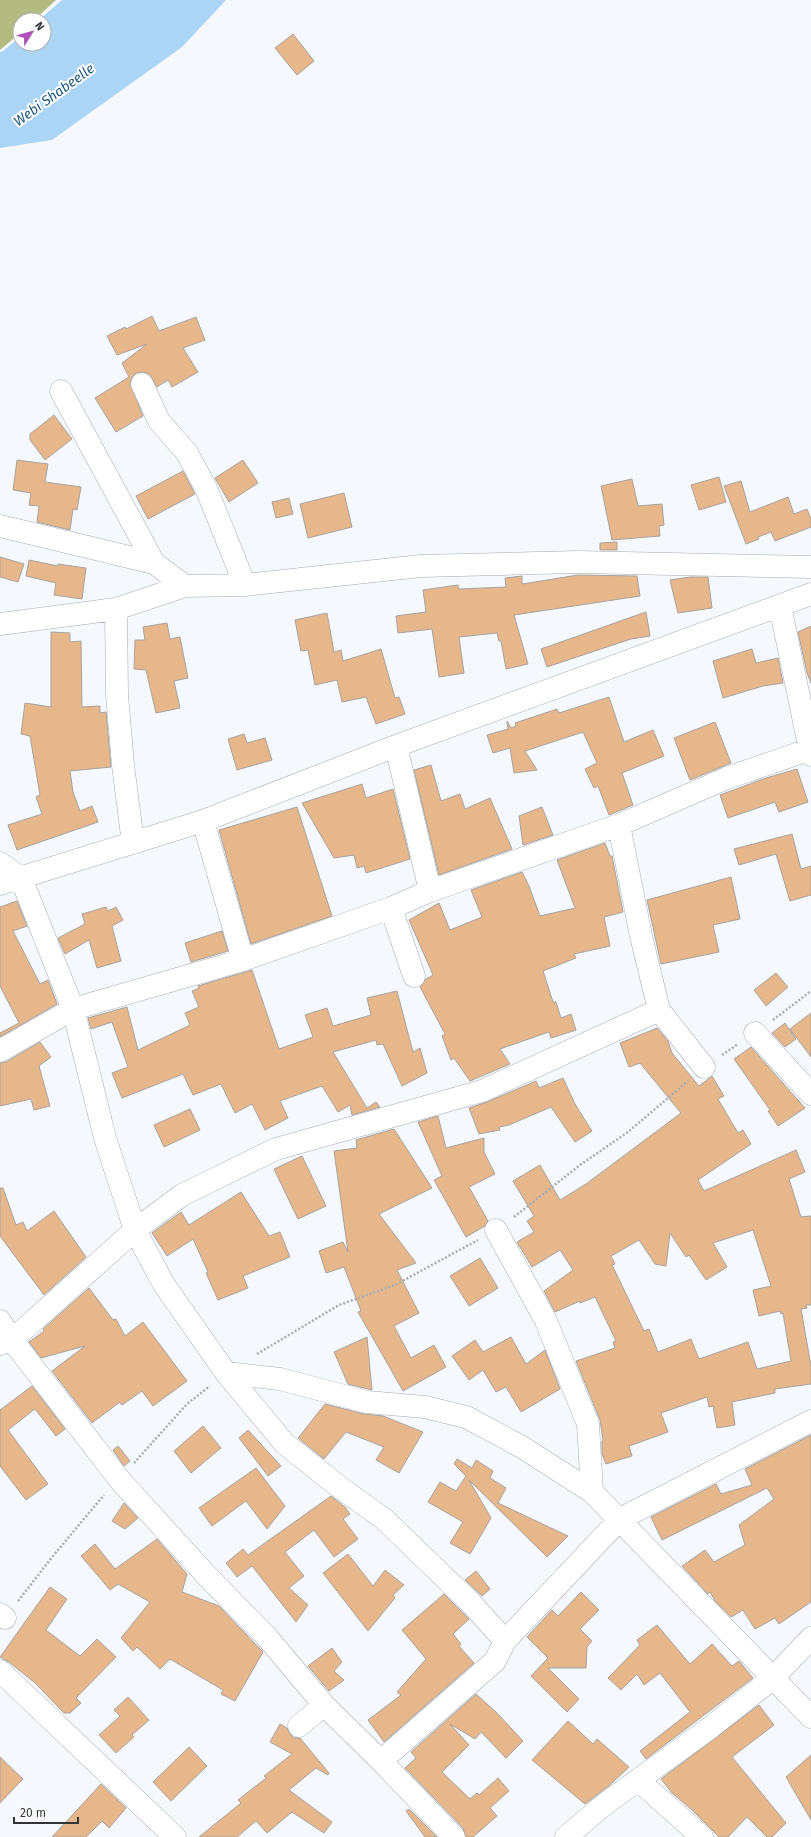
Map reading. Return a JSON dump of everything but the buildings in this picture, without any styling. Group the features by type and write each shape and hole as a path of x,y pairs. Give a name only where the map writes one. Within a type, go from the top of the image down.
{"street":[{"path":"142,384 160,421 187,453 206,488 244,585"},
{"path":"61,391 154,563"},
{"path":"0,526 154,563 185,586"},
{"path":"0,624 116,609 185,586 244,585 421,566 578,562 811,568"},
{"path":"0,884 203,821 396,746 811,594"},
{"path":"0,1051 73,1009 243,960 391,908 430,891 619,824 727,778 810,751 780,606"},
{"path":"116,609 117,695 123,765 133,843"},
{"path":"396,746 430,891"},
{"path":"203,821 243,960"},
{"path":"619,824 641,936 659,1010 704,1067"},
{"path":"0,863 21,878 73,1009 105,1138 135,1230 163,1284 226,1373 285,1444 342,1490 384,1519 471,1604 505,1641"},
{"path":"391,908 414,976"},
{"path":"6,1342 135,1230 182,1195 276,1149 482,1091 659,1010"},
{"path":"755,1033 811,1094"},
{"path":"496,1230 546,1320 588,1424 592,1492"},
{"path":"0,1321 6,1342 119,1479 208,1577 266,1636 324,1705 382,1761 454,1837"},
{"path":"226,1373 280,1380 367,1402 425,1407 466,1417 522,1447 592,1492 620,1519 772,1679 811,1717"},
{"path":"382,1761 495,1661 505,1641 620,1519 811,1421"},
{"path":"566,1837 605,1804 707,1730 772,1679 811,1638"},
{"path":"0,1671 175,1837"},
{"path":"299,1726 324,1705"},
{"path":"638,1780 702,1837"}],"path":[{"path":"3,1616 96,1504 187,1404 226,1373 339,1305 395,1285 496,1230 580,1165 628,1132 704,1067 755,1033 811,991"}],"green space":[{"path":"0,0 56,0 43,12 12,12 12,40 0,50"}],"water":[{"name":"Webi Shabeelle","path":"62,0 226,0 182,47 52,140 0,148 0,52 12,44 12,52 52,52 52,12 48,12"}]}
